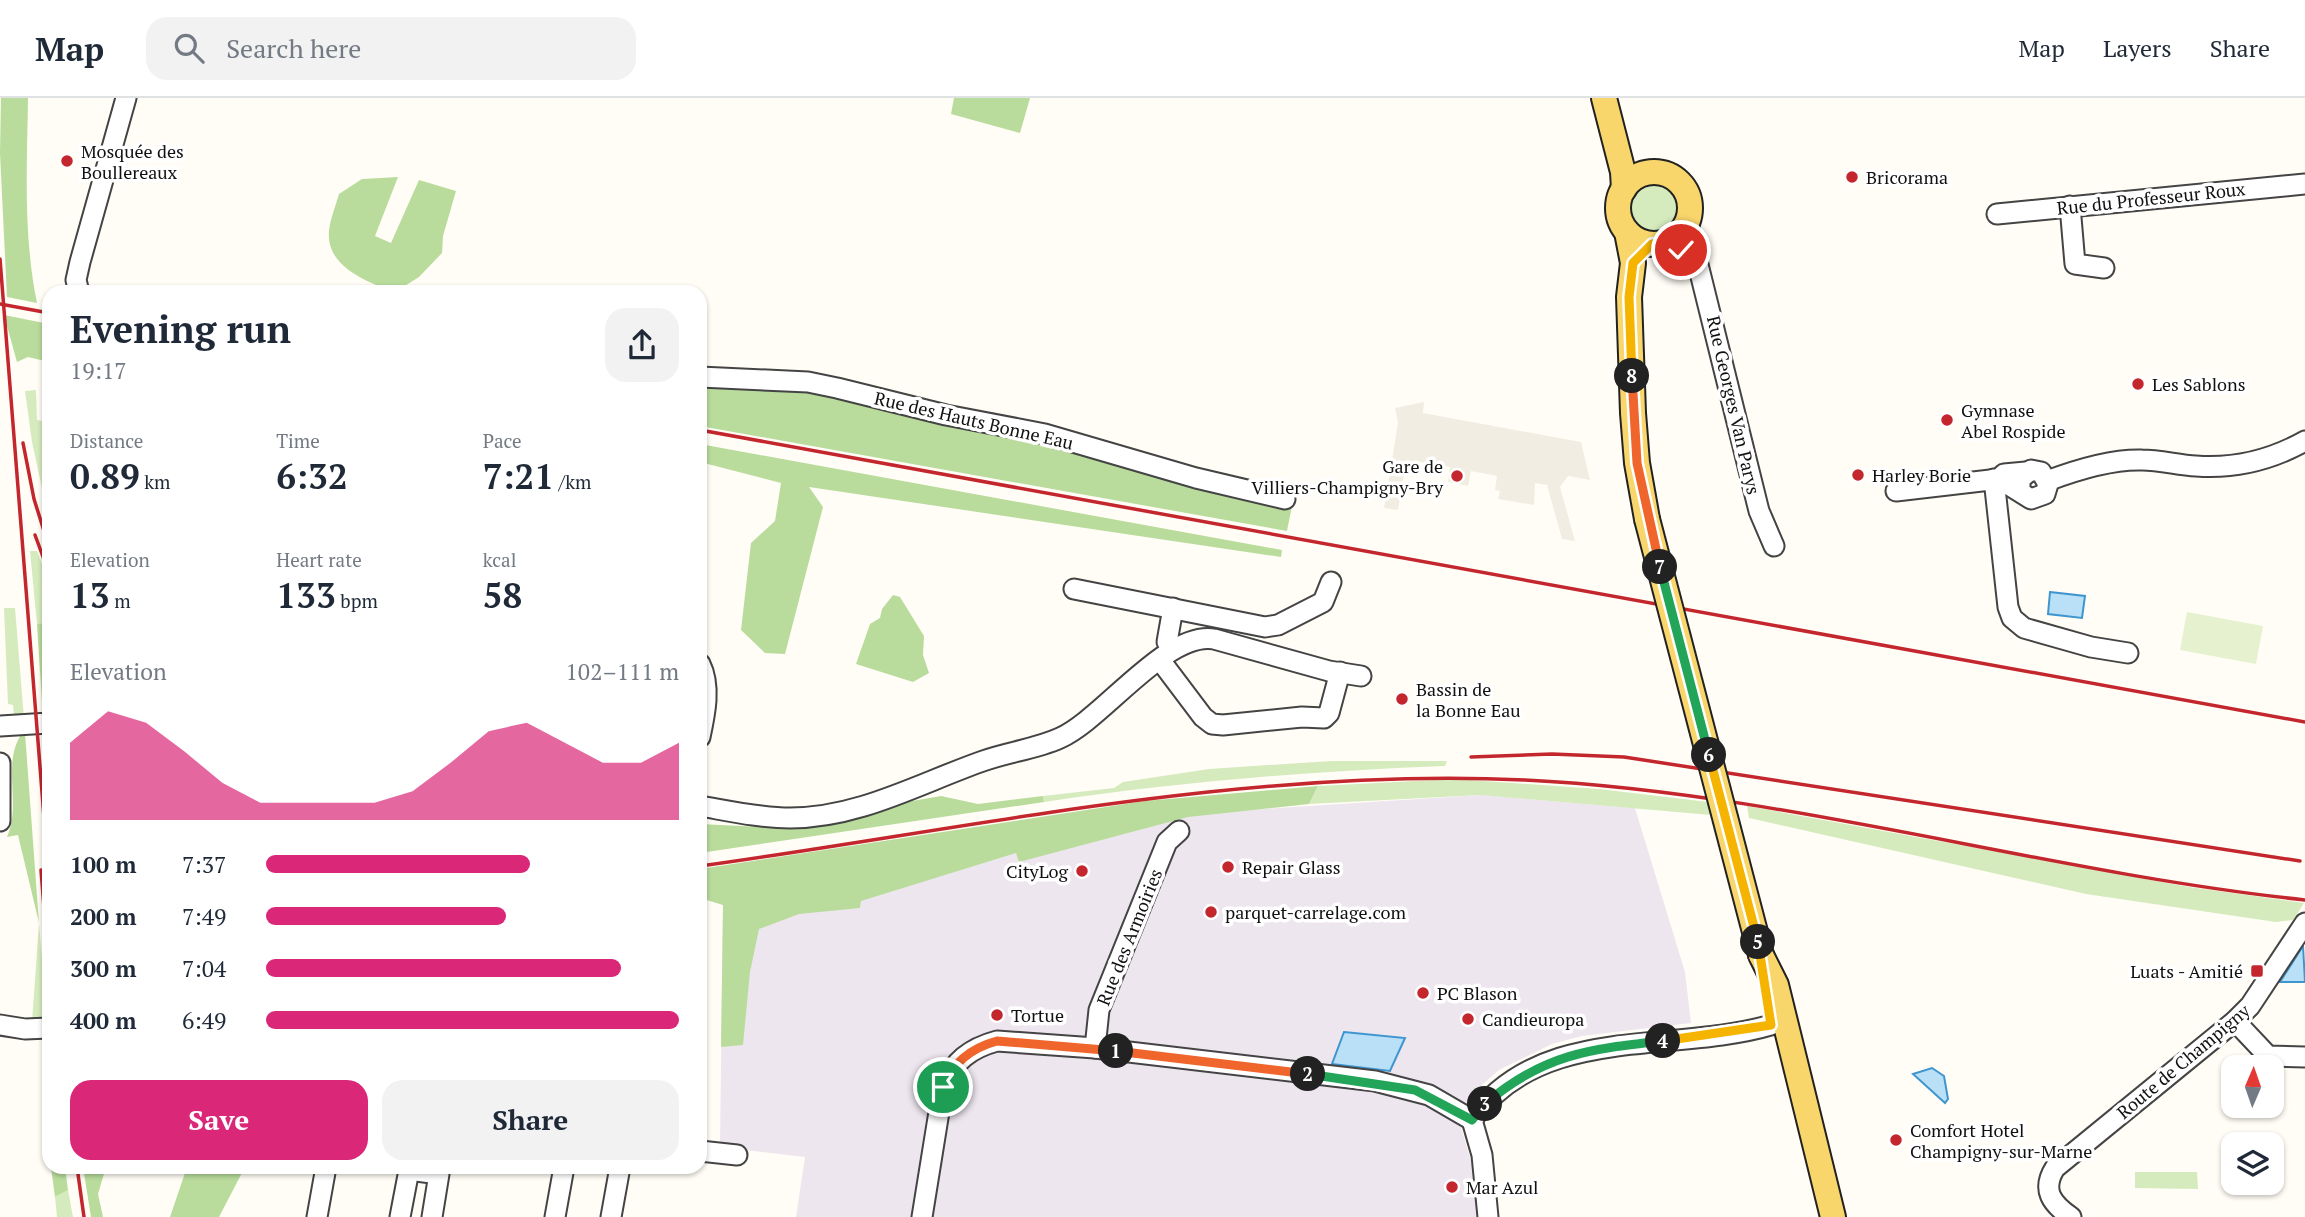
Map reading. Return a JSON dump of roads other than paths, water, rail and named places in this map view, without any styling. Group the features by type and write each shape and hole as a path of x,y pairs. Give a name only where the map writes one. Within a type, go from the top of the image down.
{"main road":[{"path":"1604,98 1617,147 1623,189 1618,215 1627,232 1633,263 1629,297 1633,413 1637,463 1647,519 1761,955 1776,985 1778,1022 1833,1217"},
{"path":"1617,147 1631,161 1670,177 1681,186 1688,199 1687,220 1679,233 1657,243 1633,263"},
{"path":"1623,189 1637,176 1655,173"},
{"path":"1627,232 1641,242 1657,243"},
{"path":"1778,1022 1798,1096 1812,1135"},
{"path":"1794,1084 1800,1130 1824,1181"}],"street":[{"path":"77,285 80,262 126,98"},
{"name":"Rue du Professeur Roux","path":"1997,214 2305,184"},
{"path":"2070,206 2075,264 2104,268"},
{"name":"Rue Georges Van Parys","path":"1687,220 1706,286 1759,511 1774,546"},
{"path":"1657,243 1681,250 1697,262"},
{"name":"Rue des Hauts Bonne Eau","path":"707,377 808,382 837,388 946,415 1045,434 1146,464 1286,499"},
{"path":"1896,491 1996,479 2023,481 2026,497 2036,499 2045,494 2048,481 2093,467 2141,460 2196,466 2254,462 2280,455 2305,441"},
{"path":"1996,479 2008,607 2012,618 2031,630 2128,653"},
{"path":"1074,589 1258,625 1278,625 1323,603 1331,582"},
{"path":"1173,608 1166,655 1203,717 1212,724 1302,717 1324,718 1329,713 1340,673"},
{"path":"1253,650 1258,625"},
{"path":"707,807 789,818 863,807 983,761 1062,737 1166,655 1188,641 1204,638 1361,676"},
{"path":"0,726 42,723"},
{"path":"0,762 0,821"},
{"name":"Rue des Armoiries","path":"1095,1048 1100,1010 1167,842 1179,831"},
{"name":"Route de Champigny","path":"2071,1217 2054,1203 2048,1185 2059,1163 2235,1021 2250,1006 2305,923"},
{"path":"2235,1021 2268,1056 2305,1056"},
{"path":"1472,1120 1496,1094 1519,1077 1549,1061 1596,1049 1778,1022"},
{"path":"0,1025 42,1028"},
{"path":"922,1217 943,1087 949,1071 962,1058 982,1045 1009,1040 1401,1086 1429,1095 1472,1120 1482,1155 1488,1217"},
{"path":"707,1152 737,1155"},
{"path":"317,1217 325,1174"},
{"path":"400,1217 408,1174"},
{"path":"432,1217 439,1174"},
{"path":"555,1217 563,1174"},
{"path":"611,1217 619,1174"}],"water":[{"path":"2050,592 2085,596 2082,618 2048,614"},
{"path":"2303,946 2305,982 2280,982"},
{"path":"1344,1032 1405,1038 1390,1071 1332,1064"},
{"path":"1932,1068 1944,1076 1948,1099 1945,1103 1913,1074"}],"railway":[{"path":"0,259 42,792"},
{"path":"0,304 42,312"},
{"path":"707,431 2305,722"},
{"path":"23,443 42,525"},
{"path":"35,535 42,554"},
{"path":"1471,757 1552,754 1624,757 2300,861"},
{"path":"707,865 1214,791 1421,778 1525,780 1721,800 2110,871 2305,900"},
{"path":"41,870 42,882"},
{"path":"78,1174 84,1217"}],"place":[{"name":"Mosquée des Boullereaux","path":"67,161"},
{"name":"Bricorama","path":"1852,177"},
{"name":"Les Sablons","path":"2138,384"},
{"name":"Gymnase Abel Rospide","path":"1947,420"},
{"name":"Harley Borie","path":"1858,475"},
{"name":"Gare de Villiers-Champigny-Bry","path":"1457,476"},
{"name":"Bassin de la Bonne Eau","path":"1402,699"},
{"name":"Repair Glass","path":"1228,867"},
{"name":"CityLog","path":"1082,871"},
{"name":"parquet-carrelage.com","path":"1211,912"},
{"name":"Luats - Amitié","path":"2257,971"},
{"name":"PC Blason","path":"1423,993"},
{"name":"Tortue","path":"997,1015"},
{"name":"Candieuropa","path":"1468,1019"},
{"name":"Comfort Hotel Champigny-sur-Marne","path":"1896,1140"},
{"name":"Mar Azul","path":"1452,1187"}]}
